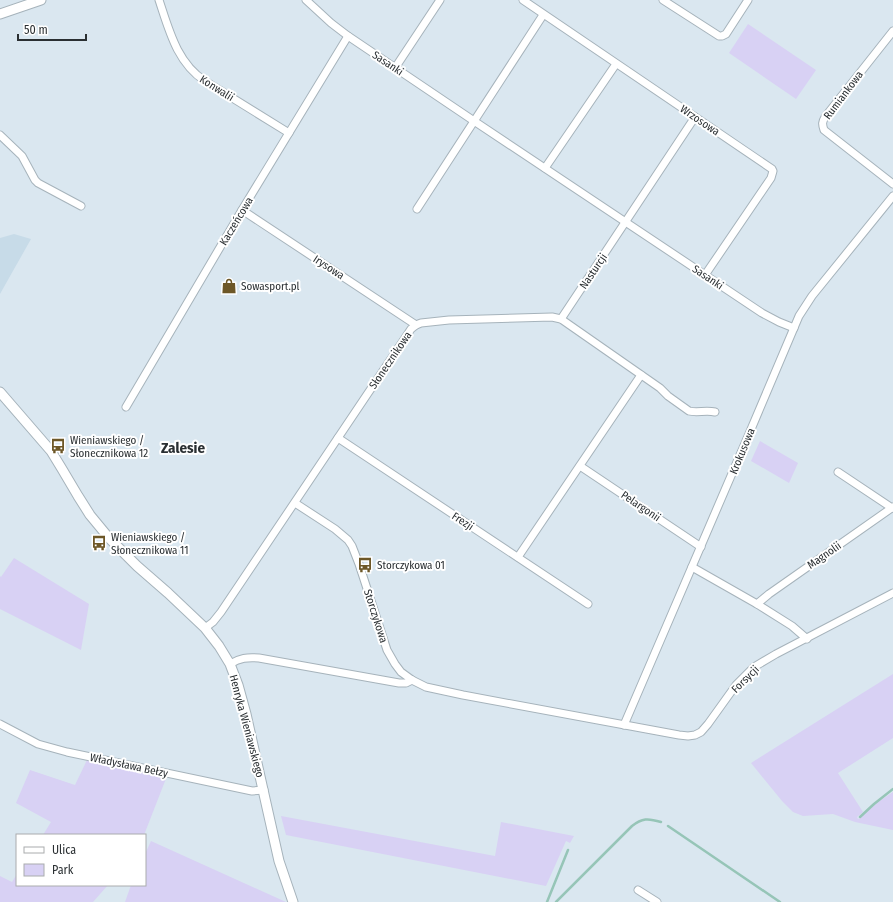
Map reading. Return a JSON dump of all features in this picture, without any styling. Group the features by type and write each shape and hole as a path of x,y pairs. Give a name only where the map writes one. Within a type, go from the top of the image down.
{"street":[{"path":"0,14 41,0"},
{"name":"Konwalii","path":"159,0 176,48 193,72 289,133"},
{"name":"Sasanki","path":"306,0 348,36 395,68 762,313 780,323 794,328"},
{"path":"395,68 440,0"},
{"name":"Wrzosowa","path":"522,0 770,167 773,171 771,178 705,275"},
{"path":"663,0 719,36 722,36 726,34 748,0"},
{"path":"417,208 544,15"},
{"name":"Rumiankowa","path":"893,31 825,117 822,124 824,130 893,184"},
{"name":"Kaczeńcowa","path":"126,406 242,210 348,36"},
{"path":"545,168 616,64"},
{"path":"626,222 695,116"},
{"path":"0,135 22,156 38,183 81,206"},
{"name":"Krokusowa","path":"624,725 799,316 812,296 893,196"},
{"name":"Irysowa","path":"242,210 416,325"},
{"name":"Nasturcji","path":"561,319 626,222"},
{"path":"561,319 660,388 668,396 690,411 715,412"},
{"name":"Słonecznikowa","path":"205,628 220,614 408,334 416,325 449,320 561,319"},
{"path":"518,557 641,375"},
{"name":"Henryka Wieniawskiego","path":"0,392 51,452 90,515 109,538 137,566 168,592 205,628 219,646 230,664 238,685 246,714 279,861 293,902"},
{"name":"Frezji","path":"338,438 588,604"},
{"name":"Pelargonii","path":"580,466 701,547"},
{"name":"Magnolii","path":"757,604 893,507 838,472"},
{"name":"Storczykowa","path":"295,503 339,532 352,546 387,650 401,672 412,680 426,687 463,695 624,725"},
{"path":"692,567 757,604 792,626 807,639"},
{"name":"Forsycji","path":"624,725 688,736 702,732 736,685 754,667 893,593"},
{"name":"Storczykowa","path":"230,664 236,660 249,657 399,683 406,683 412,680"},
{"name":"Władysława Bełzy","path":"0,724 38,744 67,752 252,791 264,790"},
{"path":"638,890 657,902"}],"shaded area":[{"path":"14,234 31,239 0,294 0,238"}],"green space":[{"path":"748,24 816,70 796,99 729,53"},
{"path":"760,441 798,463 789,483 751,461"},
{"path":"14,558 89,604 81,650 0,609 0,576 1,577"},
{"path":"893,674 893,738 838,773 863,812 857,817 858,819 878,802 893,792 893,830 855,822 833,814 803,816 793,812 751,763"},
{"path":"87,760 167,776 144,834 44,834 51,822 16,803 30,770 75,785"},
{"path":"281,816 495,856 501,822 574,836 570,843 566,841 546,886 286,835"},
{"path":"151,841 286,902 125,902 131,886 146,886 146,852"},
{"path":"0,876 12,882 16,876 16,886 107,886 93,902 0,902"}],"waterway":[{"path":"860,817 893,789"},
{"path":"556,902 632,826 639,821 645,820 661,822"},
{"path":"668,826 780,902"},
{"path":"547,902 568,850"}],"place":[{"name":"Sowasport.pl","path":"229,286"},
{"name":"Wieniawskiego / Słonecznikowa 12","path":"58,446"},
{"name":"Wieniawskiego / Słonecznikowa 11","path":"99,543"},
{"name":"Storczykowa 01","path":"365,565"}],"district":[{"name":"Zalesie","path":"183,448"}]}
